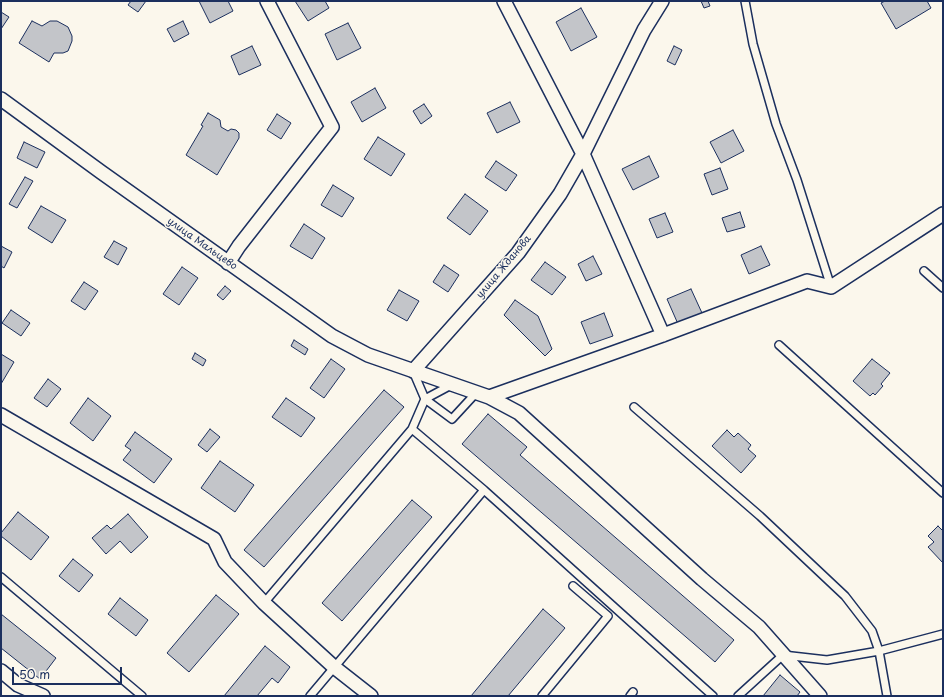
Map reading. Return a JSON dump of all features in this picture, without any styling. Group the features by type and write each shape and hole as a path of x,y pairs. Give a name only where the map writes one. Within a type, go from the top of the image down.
{"street":[{"path":"228,263 239,246 332,127 267,1"},
{"path":"504,1 582,154 663,335"},
{"name":"улица Жданова","path":"413,370 518,253 560,194 582,154 644,30 662,1"},
{"name":"улица Мальцево","path":"1,99 332,336 368,355 453,384 489,398 519,413 702,580 759,627 820,696"},
{"path":"489,398 663,335 807,280 830,287 943,214"},
{"path":"1,415 214,539 225,562 264,603 334,667 372,696"},
{"path":"1,671 18,685 43,696"}],"lane":[{"path":"745,1 753,44 776,124 797,180 830,287"},
{"path":"924,272 943,288"},
{"path":"778,345 943,493"},
{"path":"413,370 425,399 452,420 476,393"},
{"path":"264,603 412,429 425,399 453,384"},
{"path":"634,407 760,516 845,596 872,631 879,651 887,696"},
{"path":"412,429 484,490 713,696"},
{"path":"310,696 484,490"},
{"path":"1,577 142,696"},
{"path":"542,696 608,616 574,586"},
{"path":"738,696 783,655 827,660 879,651 943,634"}],"building":[{"path":"131,1 146,1 138,12 128,5"},
{"path":"199,1 228,1 233,11 210,23"},
{"path":"295,1 325,1 329,8 308,21"},
{"path":"701,1 708,1 710,6 704,8"},
{"path":"885,1 927,1 931,8 896,29 881,3"},
{"path":"581,8 597,37 571,51 556,22"},
{"path":"1,12 9,17 1,29"},
{"path":"32,21 42,26 50,21 57,21 68,27 72,36 72,41 68,51 63,53 54,53 49,62 19,43"},
{"path":"183,21 189,34 174,42 167,29"},
{"path":"348,23 361,48 337,60 325,34"},
{"path":"252,46 261,65 239,75 231,56"},
{"path":"674,46 682,50 675,65 667,61"},
{"path":"375,88 386,108 362,122 351,102"},
{"path":"510,102 520,122 497,133 487,113"},
{"path":"424,104 432,116 421,124 413,111"},
{"path":"208,113 220,120 221,127 228,131 231,129 236,130 239,133 239,138 217,175 186,155 203,126 201,125"},
{"path":"277,114 291,123 281,139 267,130"},
{"path":"733,130 744,151 721,163 710,142"},
{"path":"378,137 405,154 391,176 364,159"},
{"path":"24,142 45,152 37,168 17,158"},
{"path":"649,156 659,177 633,190 622,169"},
{"path":"496,161 517,175 506,191 485,177"},
{"path":"720,168 728,189 712,195 704,174"},
{"path":"25,177 33,181 17,208 9,204"},
{"path":"333,185 354,198 342,217 321,205"},
{"path":"465,194 488,211 470,235 447,218"},
{"path":"41,206 66,220 52,243 28,228"},
{"path":"740,212 745,227 727,232 722,218"},
{"path":"665,213 673,232 657,238 649,219"},
{"path":"304,224 325,238 312,259 290,246"},
{"path":"114,241 127,248 118,265 104,257"},
{"path":"1,246 12,252 4,268 1,266"},
{"path":"761,246 770,265 749,274 741,255"},
{"path":"593,256 602,274 586,281 578,264"},
{"path":"545,262 566,277 552,295 531,280"},
{"path":"444,265 459,275 448,292 433,282"},
{"path":"182,267 198,278 179,305 163,294"},
{"path":"84,282 98,291 85,310 71,301"},
{"path":"225,286 231,291 223,300 217,295"},
{"path":"691,289 702,313 678,324 667,299"},
{"path":"399,290 419,301 407,321 387,310"},
{"path":"515,300 538,316 552,349 545,356 504,315"},
{"path":"11,310 30,323 21,336 2,323"},
{"path":"604,313 613,336 590,344 581,322"},
{"path":"294,340 308,349 305,355 291,346"},
{"path":"195,353 206,360 203,366 192,359"},
{"path":"1,354 14,362 1,384"},
{"path":"331,359 345,369 324,398 310,388"},
{"path":"872,359 890,373 881,384 883,386 875,395 873,393 870,396 853,381"},
{"path":"48,379 61,389 47,407 34,398"},
{"path":"384,390 404,407 264,567 244,550"},
{"path":"88,398 111,416 93,441 70,423"},
{"path":"286,398 315,418 301,437 272,417"},
{"path":"488,414 527,447 520,455 734,640 715,662 462,444"},
{"path":"210,429 220,437 207,452 198,445"},
{"path":"727,430 734,437 738,433 751,445 748,449 756,456 741,473 712,446"},
{"path":"135,432 172,459 154,483 123,460 131,450 125,446"},
{"path":"220,461 254,485 235,512 201,488"},
{"path":"412,500 432,517 342,621 322,603"},
{"path":"18,512 49,537 31,560 1,536 1,533"},
{"path":"128,514 148,537 131,553 120,541 106,554 92,538 107,525 111,529"},
{"path":"938,526 943,531 943,563 928,547 934,542 928,536"},
{"path":"73,559 93,575 79,592 59,576"},
{"path":"216,595 239,614 189,672 167,653"},
{"path":"120,598 148,620 136,636 108,614"},
{"path":"543,609 565,628 508,696 471,696"},
{"path":"1,614 56,658 40,679 1,648"},
{"path":"265,646 290,667 278,683 272,678 257,696 224,696"},
{"path":"780,675 800,692 797,696 763,696"}]}
